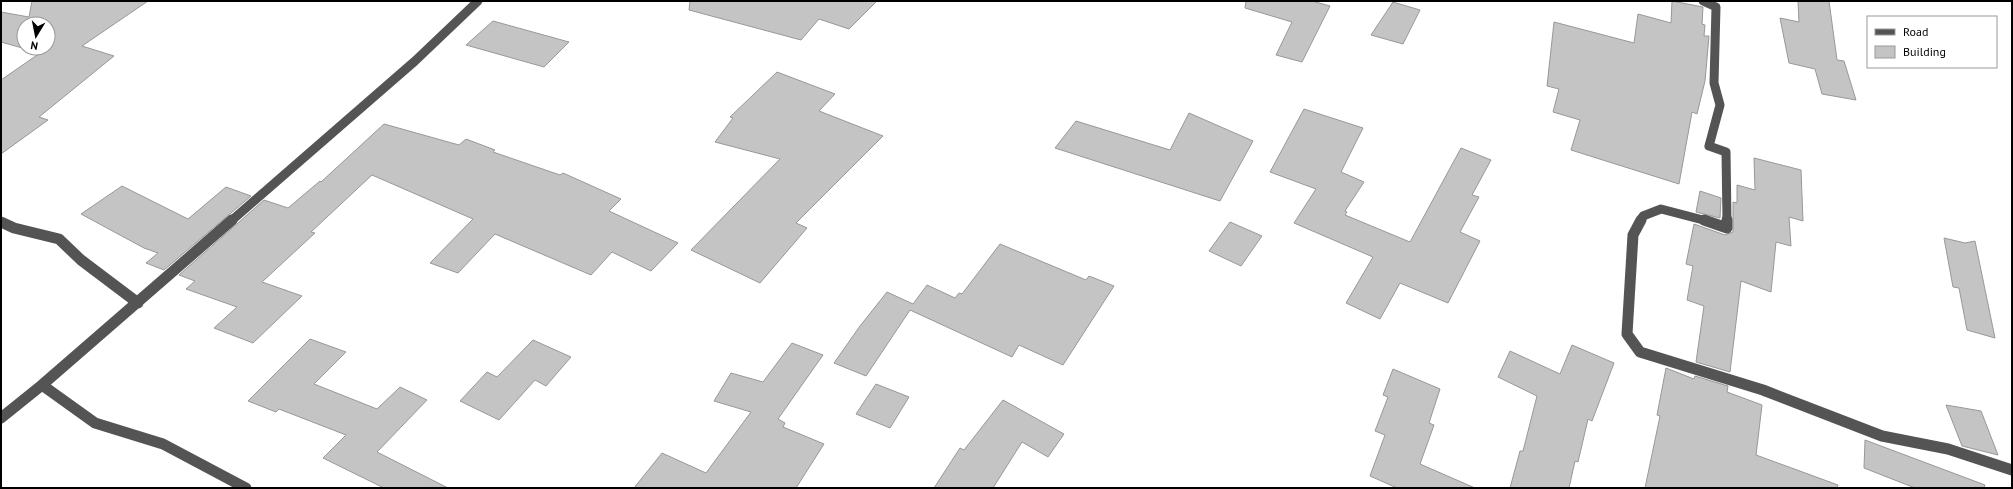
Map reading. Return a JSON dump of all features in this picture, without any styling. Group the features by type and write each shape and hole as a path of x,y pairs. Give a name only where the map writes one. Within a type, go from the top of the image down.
{"street":[{"path":"1,418 138,303 415,61 478,1"},
{"path":"1703,1 1716,7 1714,83 1720,105 1709,146 1726,152 1728,202 1727,228 1692,216 1661,209 1643,216 1633,235 1627,334 1640,352 1763,390 1882,436 1948,449 2012,470"},
{"path":"1,222 14,228 59,239 81,260 138,303"},
{"path":"42,385 96,423 163,444 246,488"}],"building":[{"path":"32,1 148,1 82,46 114,56 39,117 48,120 1,154 1,80 36,56 56,56 56,16 29,16"},
{"path":"690,1 877,1 849,29 819,19 801,40 689,10"},
{"path":"1246,1 1312,1 1330,6 1302,62 1276,55 1292,22 1245,8"},
{"path":"1672,1 1703,7 1702,24 1705,25 1704,36 1709,36 1705,81 1697,114 1692,112 1679,184 1571,150 1580,120 1553,112 1559,89 1547,86 1554,22 1634,43 1638,14 1671,23"},
{"path":"1798,1 1829,1 1837,60 1844,61 1856,100 1822,94 1815,69 1789,63 1780,18 1799,22"},
{"path":"1393,2 1420,10 1403,44 1371,35"},
{"path":"1,12 23,16 16,16 16,46 1,42"},
{"path":"493,21 569,42 544,67 466,45"},
{"path":"777,72 835,94 819,111 883,136 796,223 807,228 760,283 691,250 780,159 715,142 733,118 730,117"},
{"path":"1304,109 1363,128 1341,172 1364,182 1345,211 1347,212 1345,215 1410,242 1461,148 1491,160 1472,195 1479,197 1460,232 1480,241 1448,303 1400,283 1380,319 1346,303 1373,257 1294,223 1316,189 1270,172"},
{"path":"1189,113 1253,141 1220,201 1055,148 1076,121 1170,150"},
{"path":"384,124 459,145 466,139 495,150 493,152 560,175 563,173 621,199 609,211 678,243 651,271 612,252 591,275 495,234 458,273 430,263 473,219 372,175 311,232 315,233 262,282 302,296 253,343 214,328 237,307 186,289 195,281 179,275 264,200 288,208 320,181 321,182"},
{"path":"1754,158 1801,170 1803,221 1789,217 1791,246 1776,242 1771,292 1741,281 1730,372 1696,362 1704,306 1687,300 1693,266 1686,264 1694,224 1725,235 1733,232 1733,202 1737,203 1737,185 1755,190"},
{"path":"122,186 188,219 226,187 251,196 164,270 146,263 158,253 144,248 81,214"},
{"path":"1700,191 1721,198 1720,218 1696,212"},
{"path":"1230,222 1262,236 1241,266 1209,251"},
{"path":"1944,238 1965,243 1975,241 1995,338 1967,330 1959,288 1953,287"},
{"path":"1000,244 1086,280 1089,276 1114,286 1063,365 1019,345 1012,357 910,310 866,376 834,363 860,326 887,292 913,304 927,285 955,298 959,293 962,294"},
{"path":"310,339 346,352 314,384 377,409 400,387 427,400 377,452 448,488 384,488 323,458 346,435 279,409 276,412 248,401"},
{"path":"533,340 571,357 546,386 535,380 499,420 460,401 487,372 497,377"},
{"path":"792,343 823,355 778,419 785,423 783,427 824,444 796,488 634,488 662,453 706,473 751,412 714,401 731,373 763,382"},
{"path":"1572,345 1614,363 1592,421 1588,419 1578,462 1575,461 1569,488 1510,488 1520,451 1523,451 1537,396 1498,377 1510,351 1560,374"},
{"path":"1666,368 1694,379 1695,376 1728,386 1727,392 1762,405 1756,455 1838,485 1837,488 1645,488 1660,416 1657,415"},
{"path":"1393,369 1440,389 1429,423 1434,425 1420,464 1475,488 1397,488 1370,476 1385,435 1375,431 1388,397 1383,395"},
{"path":"876,384 909,397 890,428 856,414"},
{"path":"1003,400 1064,434 1048,457 1022,442 993,488 934,488 960,448 964,450"},
{"path":"1946,405 1981,411 1998,455 1962,446"},
{"path":"1865,440 1985,485 1984,488 1915,488 1864,468"}]}
